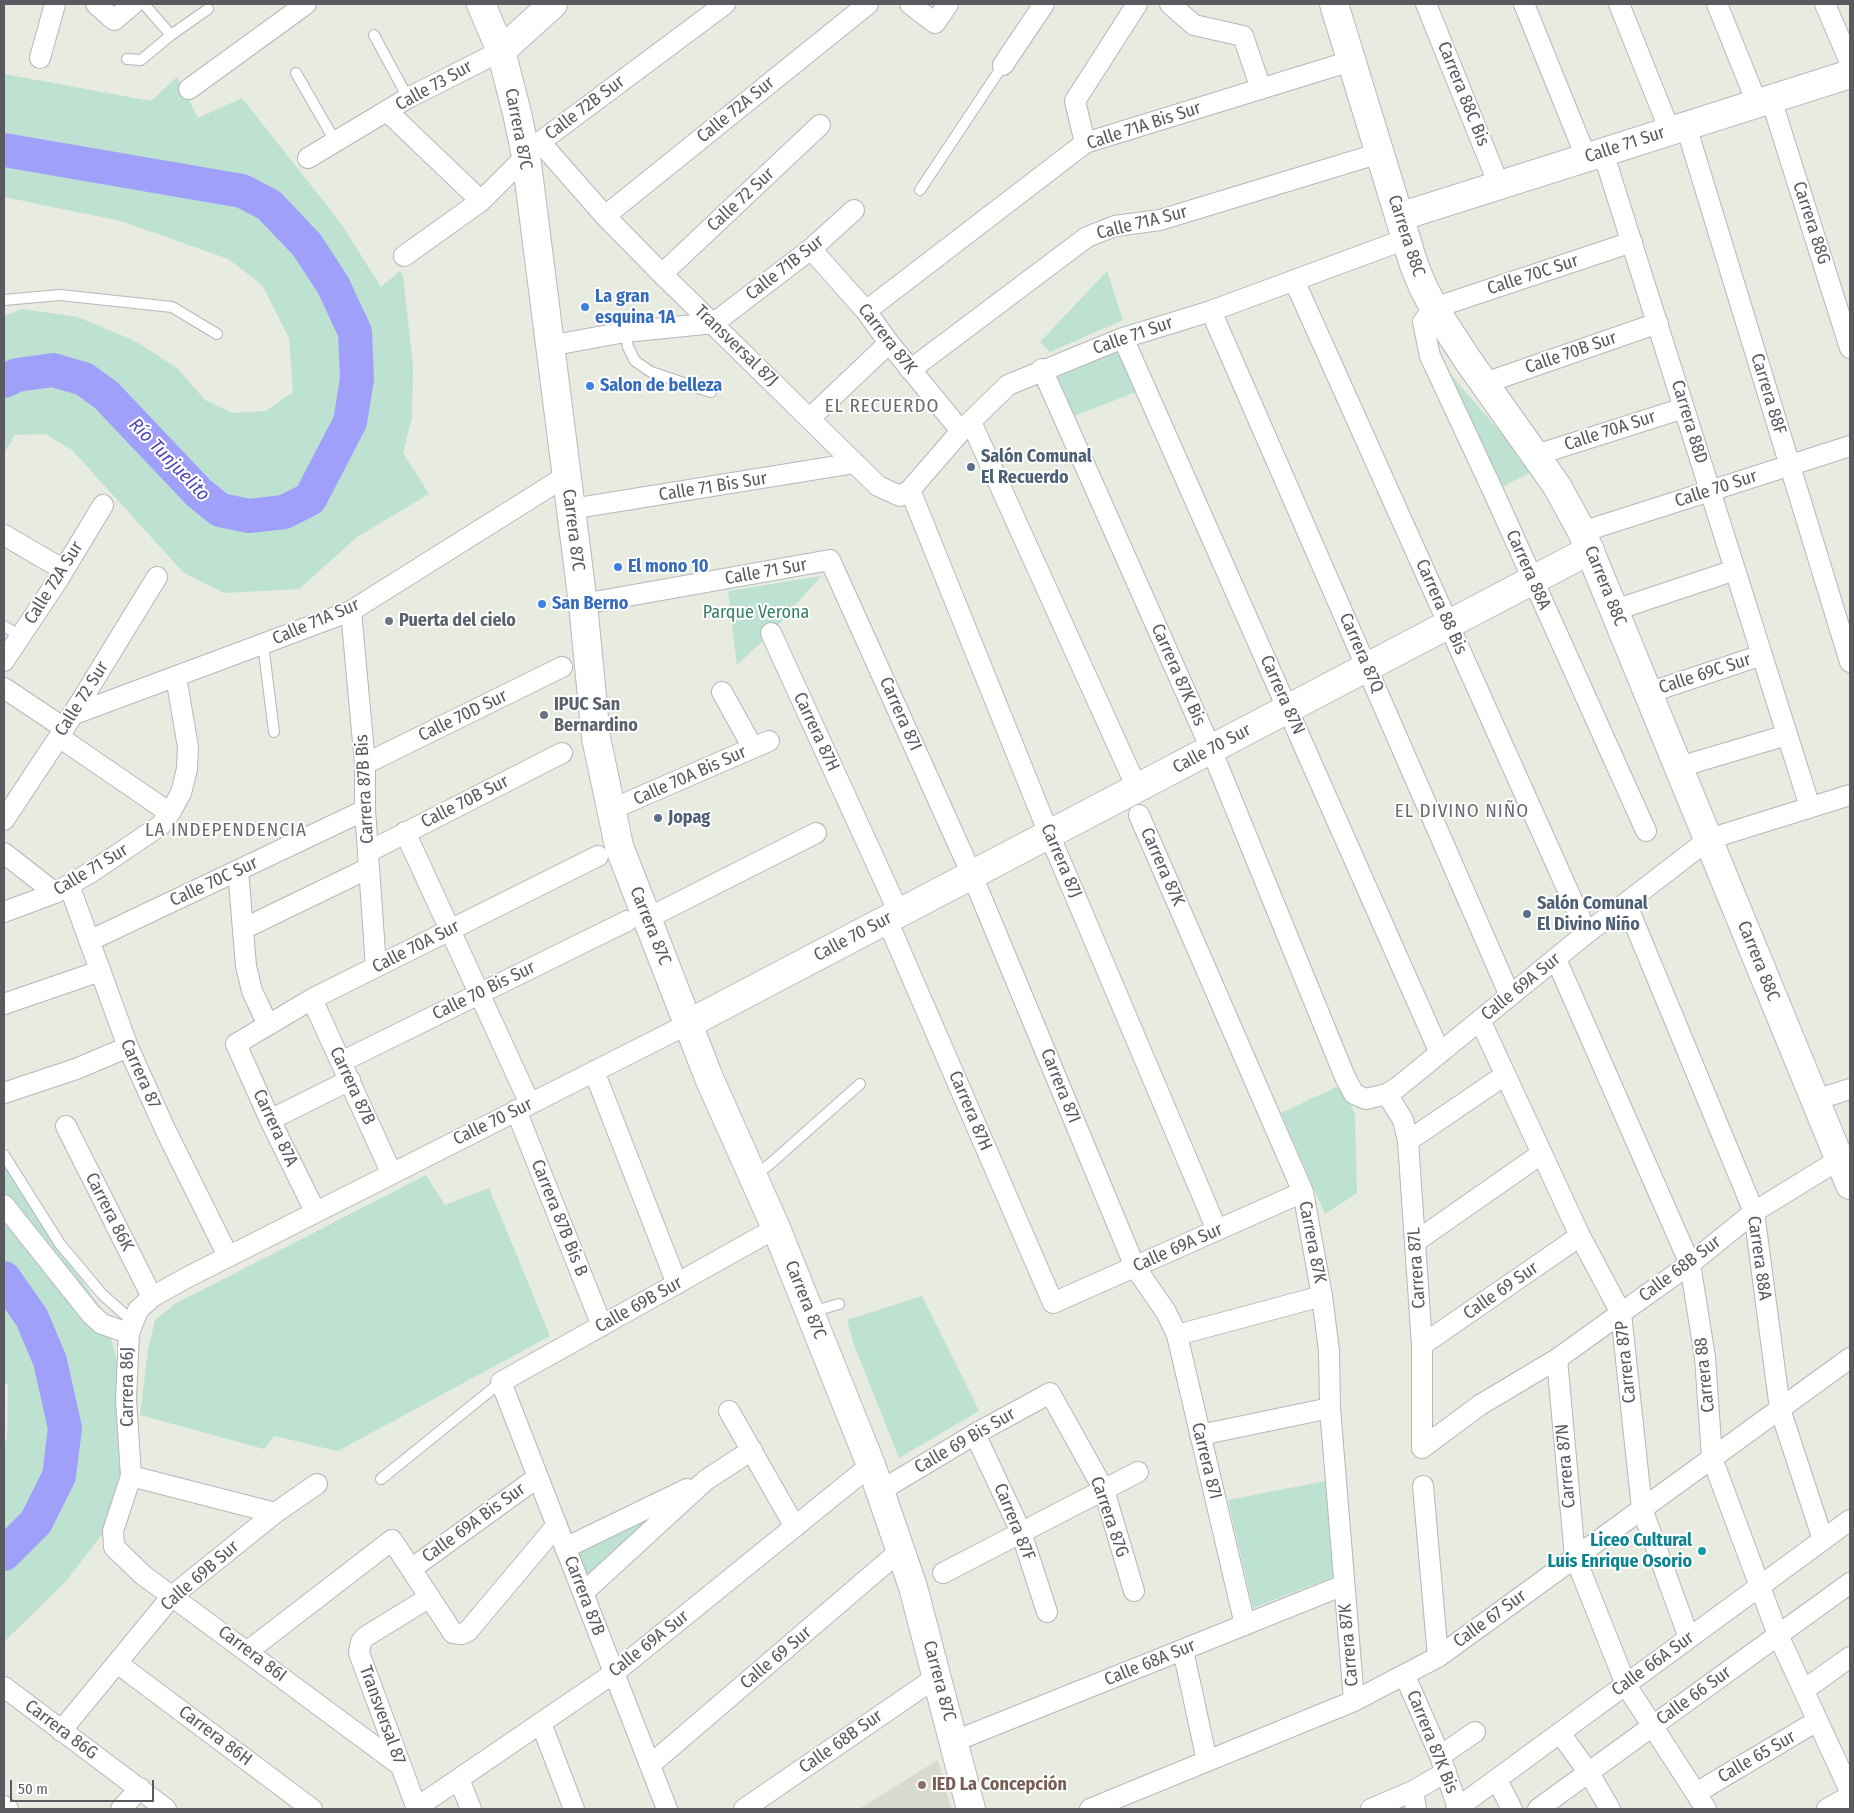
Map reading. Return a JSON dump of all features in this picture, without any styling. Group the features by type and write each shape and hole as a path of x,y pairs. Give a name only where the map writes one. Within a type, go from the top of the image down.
{"street":[{"path":"40,58 55,4"},
{"path":"96,4 114,20 133,4"},
{"path":"189,89 306,4"},
{"name":"Carrera 87C","path":"481,4 501,51 517,113 533,149 549,346 583,604 596,738 610,810 638,920 688,1024 708,1078 776,1228 871,1465 901,1550 938,1676 971,1809"},
{"name":"Calle 73 Sur","path":"308,158 388,112 408,98 501,51 552,4"},
{"name":"Calle 72B Sur","path":"404,256 481,201 533,149 725,4"},
{"name":"Calle 72A Sur","path":"605,216 868,4"},
{"path":"910,4 934,24 948,4"},
{"path":"1003,65 1044,4"},
{"path":"1085,143 1075,101 1137,4"},
{"path":"1170,4 1194,25 1243,36 1261,89"},
{"name":"Carrera 88C","path":"1334,4 1414,265 1434,308 1568,503 1615,610 1850,1185"},
{"name":"Carrera 88C Bis","path":"1426,4 1499,185"},
{"name":"Carrera 88D","path":"1524,4 1595,154 1632,242 1810,808"},
{"name":"Carrera 88F","path":"1619,4 1678,128 1790,466 1850,662"},
{"name":"Carrera 88G","path":"1717,4 1764,101 1850,348"},
{"path":"1825,4 1850,62"},
{"name":"Calle 71A Bis Sur","path":"866,311 1085,143 1352,61"},
{"name":"Calle 71 Sur","path":"905,493 966,426 1008,385 1042,369 1123,338 1211,311 1294,280 1402,228 1499,185 1850,74"},
{"path":"388,112 481,201"},
{"name":"Calle 72 Sur","path":"662,274 820,125"},
{"name":"Transversal 87J","path":"533,149 605,216 878,486 905,493"},
{"name":"Calle 71A Sur","path":"910,370 1087,237 1115,226 1160,220 1380,153"},
{"name":"Calle 71B Sur","path":"714,323 811,249 854,210"},
{"name":"Calle 70C Sur","path":"1434,308 1632,242"},
{"name":"Carrera 87K","path":"811,249 866,311 910,370 966,426 1137,788"},
{"name":"Carrera 88 Bis","path":"1294,280 1587,933"},
{"name":"Carrera 88A","path":"1434,308 1423,322 1430,356 1646,831"},
{"name":"Carrera 87Q","path":"1211,311 1510,996"},
{"path":"549,346 625,332 714,323"},
{"name":"Calle 70B Sur","path":"1485,383 1658,323"},
{"name":"Carrera 87N","path":"1123,338 1440,1053"},
{"path":"810,418 889,343"},
{"name":"Carrera 87K Bis","path":"1042,369 1211,749 1345,1078 1354,1094"},
{"name":"Calle 70A Sur","path":"1536,456 1684,408"},
{"name":"Calle 70 Sur","path":"130,1327 138,1310 152,1297 391,1172 688,1024 1449,625 1532,581 1586,541 1710,491 1850,446"},
{"name":"Calle 71 Bis Sur","path":"571,510 855,463"},
{"name":"Calle 71A Sur","path":"65,727 176,677 351,611 566,476"},
{"name":"Carrera 87J","path":"905,493 1217,1230"},
{"name":"Calle 72A Sur","path":"4,661 12,631 64,570 103,505"},
{"path":"4,535 64,570"},
{"name":"Calle 71 Sur","path":"583,604 830,560"},
{"name":"Carrera 87I","path":"830,560 972,875 1135,1267 1166,1312 1177,1335 1245,1625"},
{"path":"1615,610 1735,570"},
{"name":"Calle 72 Sur","path":"4,820 10,798 65,727 157,577"},
{"name":"Carrera 87B Bis","path":"351,611 365,764 365,810 376,967"},
{"name":"Carrera 87H","path":"770,633 893,916 1053,1303"},
{"name":"Calle 69C Sur","path":"1648,693 1762,655"},
{"name":"Calle 70D Sur","path":"365,764 562,667"},
{"name":"Calle 71 Sur","path":"4,912 62,889 132,846 160,825 170,814 181,794 188,754 184,718 176,677"},
{"path":"4,688 65,727 170,814"},
{"name":"Calle 70A Bis Sur","path":"610,810 761,745 722,692"},
{"path":"1679,767 1787,735"},
{"name":"Calle 70B Sur","path":"243,929 368,860 405,832 562,752"},
{"name":"Calle 69A Sur","path":"1354,1094 1366,1099 1387,1094 1587,933 1709,839 1850,795"},
{"name":"Calle 70C Sur","path":"89,941 365,810"},
{"name":"Carrera 87K","path":"1139,815 1303,1192 1322,1296 1329,1351 1330,1408 1354,1701"},
{"name":"Carrera 87B Bis B","path":"405,832 479,994 523,1107 602,1326"},
{"name":"Calle 70 Bis Sur","path":"341,1062 479,994 638,920 816,832"},
{"path":"4,854 62,889"},
{"name":"Calle 70A Sur","path":"236,1044 312,999 598,856"},
{"path":"238,870 246,966 252,991 268,1025"},
{"name":"Carrera 87","path":"62,889 89,941 128,1047 165,1129 228,1256"},
{"name":"Carrera 88A","path":"1626,903 1754,1212 1780,1409 1823,1540"},
{"name":"Carrera 88","path":"1556,959 1690,1264 1705,1357 1712,1458 1778,1635 1850,1791"},
{"path":"4,1004 100,971"},
{"name":"Carrera 87B","path":"312,999 391,1172"},
{"name":"Carrera 87P","path":"1480,1020 1580,1236 1621,1314 1642,1509 1689,1638"},
{"name":"Carrera 87A","path":"236,1044 270,1120 315,1211"},
{"path":"4,1093 76,1069 128,1047"},
{"path":"594,1071 676,1284"},
{"path":"1408,1141 1505,1075"},
{"path":"270,1120 350,1080"},
{"path":"1815,1100 1850,1089"},
{"name":"Carrera 87L","path":"1387,1094 1403,1120 1408,1141 1422,1345 1422,1448"},
{"name":"Carrera 86K","path":"66,1126 152,1297"},
{"path":"1415,1242 1541,1154"},
{"name":"Calle 68B Sur","path":"1422,1448 1480,1405 1557,1359 1621,1314 1690,1264 1754,1212 1840,1159"},
{"name":"Calle 69A Sur","path":"1053,1303 1303,1192"},
{"name":"Carrera 86J","path":"4,1205 90,1314 102,1324 130,1327 126,1399 131,1476"},
{"name":"Calle 69B Sur","path":"501,1382 776,1228"},
{"name":"Calle 69 Sur","path":"1422,1345 1580,1236"},
{"path":"1177,1335 1322,1296"},
{"name":"Calle 67 Sur","path":"1090,1809 1354,1701 1405,1676 1438,1657 1850,1358"},
{"name":"Carrera 87N","path":"1557,1359 1575,1558 1626,1685 1701,1801"},
{"name":"Carrera 87B","path":"501,1382 667,1809"},
{"name":"Calle 69 Bis Sur","path":"880,1491 975,1434 1050,1393"},
{"name":"Carrera 87G","path":"1050,1393 1104,1490 1134,1591"},
{"path":"1200,1435 1330,1408"},
{"path":"729,1411 795,1527"},
{"name":"Carrera 87F","path":"975,1434 1021,1532 1047,1612"},
{"path":"565,1548 706,1480 752,1450"},
{"name":"Calle 69A Sur","path":"416,1809 614,1673 871,1465"},
{"path":"943,1573 1138,1472"},
{"path":"131,1476 275,1513"},
{"name":"Carrera 86I","path":"131,1476 113,1537 114,1547 119,1555 401,1766"},
{"name":"Calle 69A Bis Sur","path":"411,1569 538,1477"},
{"path":"582,1593 706,1480"},
{"name":"Calle 69B Sur","path":"61,1731 172,1596 275,1513 317,1484"},
{"path":"1423,1486 1438,1657"},
{"name":"Calle 66A Sur","path":"1457,1809 1850,1520"},
{"path":"248,1650 392,1540 453,1633 462,1634 468,1630 556,1525"},
{"name":"Calle 69 Sur","path":"650,1765 901,1550"},
{"name":"Calle 66 Sur","path":"1538,1809 1850,1583"},
{"name":"Calle 68A Sur","path":"955,1741 1344,1585"},
{"name":"Transversal 87","path":"416,1809 359,1653 361,1642 365,1637 430,1597"},
{"path":"1183,1650 1207,1761"},
{"path":"1804,1690 1850,1657"},
{"name":"Carrera 86H","path":"117,1663 312,1809"},
{"name":"Calle 68B Sur","path":"744,1809 938,1676"},
{"name":"Carrera 87K Bis","path":"1405,1676 1443,1764 1457,1809"},
{"name":"Carrera 86G","path":"4,1687 166,1809"},
{"name":"Calle 65 Sur","path":"1701,1801 1818,1721"},
{"path":"541,1723 574,1809"},
{"path":"1371,1809 1414,1800 1443,1764 1475,1732"},
{"path":"1560,1733 1589,1772 1610,1809"},
{"path":"459,1779 471,1809"},
{"path":"1497,1780 1512,1809"},
{"path":"122,1809 140,1788"},
{"path":"1827,1809 1850,1796"},
{"path":"4,1806 8,1809"}],"lane":[{"path":"144,4 171,35"},
{"path":"127,59 141,60 208,8"},
{"path":"374,35 408,98"},
{"path":"920,190 1003,65"},
{"path":"296,73 335,141"},
{"path":"4,300 60,295 172,308 218,334"},
{"path":"625,332 628,346 635,361 651,372 711,392"},
{"path":"263,644 274,732"},
{"path":"753,1176 770,1164 860,1084"},
{"path":"4,1155 60,1244 130,1327"},
{"path":"811,1312 839,1304"},
{"path":"381,1479 501,1382"}],"shaded area":[{"name":"IED La Concepción","path":"938,1760 951,1809 859,1809"}],"green space":[{"path":"4,74 151,101 177,77 198,118 242,98 340,222 381,287 400,271 403,276 413,365 412,417 403,453 429,494 357,537 299,589 224,593 183,572 72,450 45,434 15,435 4,453 4,316 22,309 78,317 135,341 177,368 205,400 232,413 266,411 293,392 289,338 262,285 228,259 121,221 4,197"},
{"path":"1107,271 1123,320 1050,352 1040,342"},
{"path":"1117,348 1136,392 1074,416 1055,374"},
{"path":"1439,361 1534,471 1499,488"},
{"name":"Parque Verona","path":"821,576 771,633 737,665 728,591"},
{"path":"1341,1085 1355,1114 1357,1193 1325,1214 1281,1113"},
{"path":"4,1166 106,1316 118,1367 124,1472 110,1524 66,1581 4,1642 4,1446 7,1437 8,1384 4,1384"},
{"path":"426,1175 445,1205 489,1188 550,1336 338,1451 274,1436 264,1449 140,1415 148,1350 155,1320 175,1304"},
{"path":"922,1296 979,1411 899,1458 854,1345 847,1320"},
{"path":"1326,1481 1336,1576 1253,1608 1228,1500"},
{"path":"688,1492 587,1581 578,1553"}],"waterway":[{"name":"Río Tunjuelito","path":"4,150 242,191 269,205 307,245 333,285 355,332 357,379 350,422 310,499 284,512 249,516 220,510 199,493 106,395 84,379 53,370 17,375 4,381"},
{"name":"Río Tunjuelito","path":"4,1278 32,1318 50,1361 65,1428 59,1476 36,1522 4,1554"}],"place":[{"name":"La gran esquina 1A","path":"585,307"},
{"name":"Salon de belleza","path":"590,386"},
{"name":"Salón Comunal El Recuerdo","path":"971,467"},
{"name":"El mono 10","path":"618,567"},
{"name":"San Berno","path":"542,604"},
{"name":"Puerta del cielo","path":"389,621"},
{"name":"IPUC San Bernardino","path":"544,715"},
{"name":"Jopag","path":"658,818"},
{"name":"Salón Comunal El Divino Niño","path":"1527,914"},
{"name":"Liceo Cultural Luis Enrique Osorio","path":"1702,1551"},
{"name":"IED La Concepción","path":"922,1785"}],"district":[{"name":"EL RECUERDO","path":"882,407"},
{"name":"EL DIVINO NIÑO","path":"1462,812"},
{"name":"LA INDEPENDENCIA","path":"226,831"}]}
